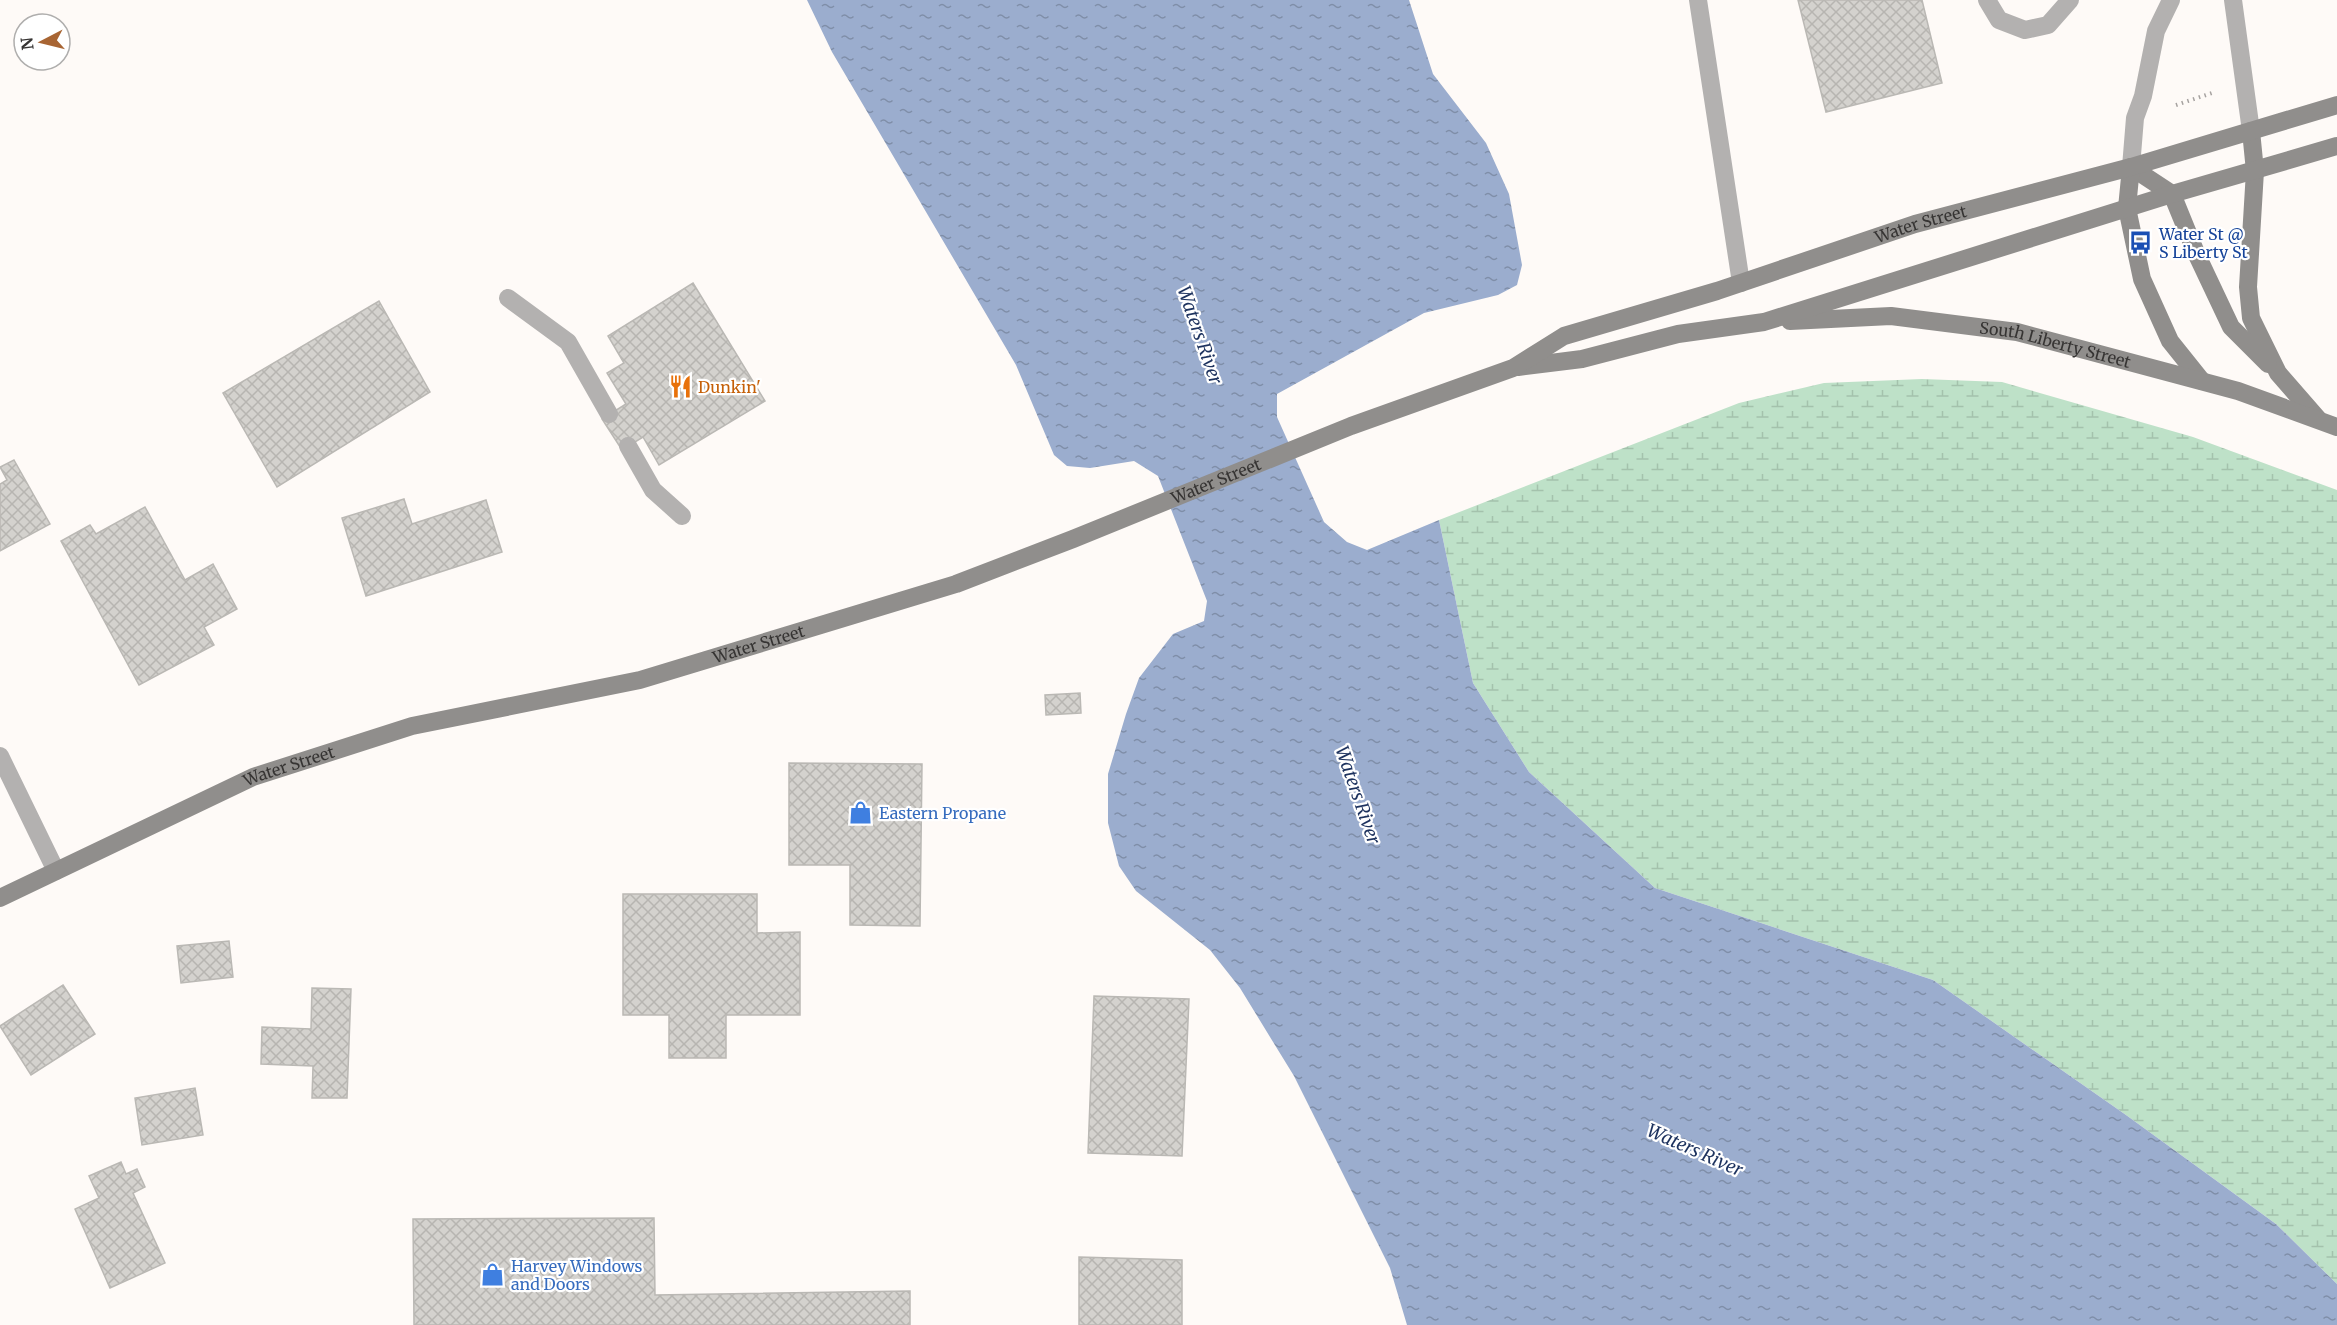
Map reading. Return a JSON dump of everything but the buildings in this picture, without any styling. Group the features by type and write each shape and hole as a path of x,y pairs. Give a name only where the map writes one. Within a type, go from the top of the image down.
{"main road":[{"name":"Water Street","path":"1513,368 1564,336 1742,283 1915,224 2131,167 2337,105"},
{"path":"2251,131 2255,171 2248,287 2251,318 2277,373"},
{"name":"Water Street","path":"0,898 253,777 412,726 640,680 956,584 1351,426 1513,368 1582,359 1678,334 1764,322 2172,194 2337,146"},
{"path":"2202,381 2170,341 2142,279 2127,208 2131,167 2172,194 2196,253 2231,327 2329,424"},
{"name":"South Liberty Street","path":"1764,322 1891,316 2017,332 2238,391 2329,424"}],"street":[{"path":"1698,0 1742,283"},
{"path":"1987,0 1999,20 2025,30 2048,25 2070,0"},
{"path":"2131,167 2135,118 2143,96 2156,30 2171,0"},
{"path":"2233,0 2251,131"},
{"path":"508,298 568,342 609,414"},
{"path":"628,446 653,490 682,516"},
{"path":"0,756 56,872"}],"path":[{"path":"2176,105 2216,92"}],"green space":[{"path":"1922,379 2002,382 2193,437 2337,490 2337,1284 2276,1224 2126,1115 1933,980 1655,888 1529,772 1473,683 1439,520 1739,403 1824,383"}],"water":[{"name":"Waters River","path":"807,0 1409,0 1433,74 1486,143 1509,194 1522,265 1517,285 1498,295 1424,313 1277,394 1277,417 1324,522 1347,542 1367,550 1439,520 1473,683 1529,772 1655,888 1933,980 2126,1115 2276,1224 2337,1284 2337,1325 1407,1325 1390,1268 1294,1076 1240,988 1210,950 1136,891 1119,866 1108,823 1108,774 1126,714 1139,678 1173,634 1204,621 1207,601 1158,476 1134,461 1090,468 1067,466 1054,455 1016,365 832,52"}],"place":[{"name":"Water St @ S Liberty St","path":"2141,243"},
{"name":"Dunkin'","path":"680,387"},
{"name":"Eastern Propane","path":"861,813"},
{"name":"Harvey Windows and Doors","path":"493,1275"}]}
